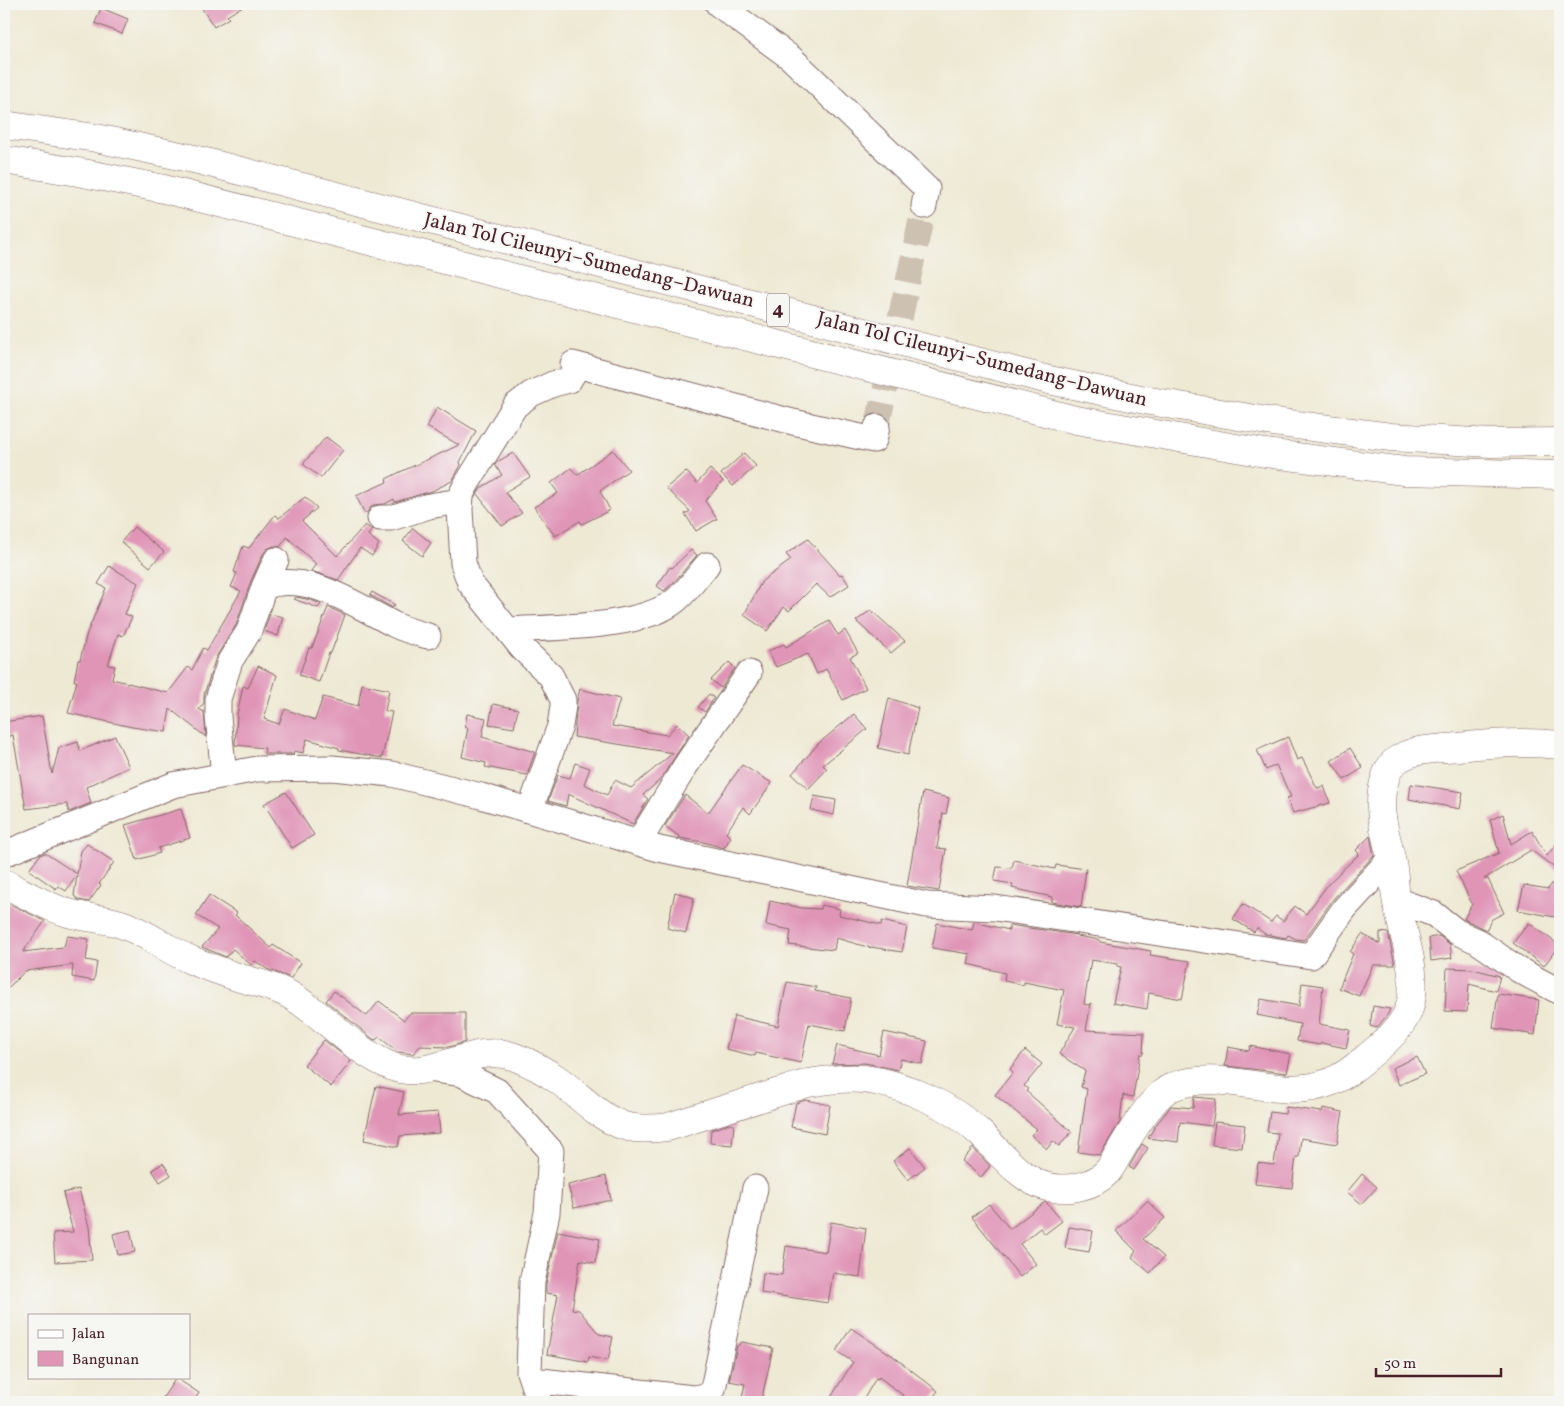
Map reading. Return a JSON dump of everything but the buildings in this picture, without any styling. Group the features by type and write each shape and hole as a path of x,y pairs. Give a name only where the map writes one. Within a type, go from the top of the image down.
{"main road":[{"name":"Jalan Tol Cileunyi–Sumedang–Dawuan","path":"4,125 96,138 194,159 1049,380 1150,401 1273,422 1391,437 1491,444 1560,442"},
{"name":"Jalan Tol Cileunyi–Sumedang–Dawuan","path":"4,160 164,189 1076,420 1265,453 1404,471 1560,475"},
{"path":"4,883 65,912 120,923 137,930 173,952 192,960 234,976 270,986 304,1004 363,1052 394,1067 414,1071 488,1052 504,1054 545,1072 562,1083 599,1113 621,1125 654,1129 668,1127 808,1083 828,1079 863,1079 885,1083 932,1100 948,1108 979,1132 1021,1173 1044,1186 1061,1189 1078,1188 1107,1172 1138,1120 1170,1087 1196,1080 1214,1080 1279,1088 1312,1087 1330,1082 1347,1073 1380,1047 1397,1029 1408,1012 1411,1000 1412,969 1396,900 1391,858 1381,819 1380,801 1387,773 1395,761 1415,752 1497,743 1529,742 1560,745"}],"street":[{"path":"718,4 791,58 927,188 924,206"},
{"path":"530,810 560,726 563,700 551,676 522,648 470,583 466,573 461,540 460,500 466,485 515,406 531,394 553,384 567,381 572,376 573,364 793,422 874,440 877,428"},
{"path":"380,518 392,518 429,506 460,500"},
{"path":"224,775 218,699 230,661 249,631 264,587 276,560"},
{"path":"508,630 594,624 628,620 655,613 676,600 707,565"},
{"path":"264,587 277,582 292,582 332,593 397,626 428,636"},
{"path":"638,842 686,765 750,674"},
{"path":"4,854 93,816 173,785 257,769 332,768 392,774 481,796 659,849 927,905 995,908 1312,956 1345,908 1391,858"},
{"path":"1396,900 1434,914 1457,932 1477,941 1519,970 1560,992"},
{"path":"426,1069 462,1074 497,1091 551,1150 547,1213 532,1282 529,1372 535,1391 693,1398 710,1394 755,1188"}],"tunnel":[{"path":"877,427 924,206"}]}
